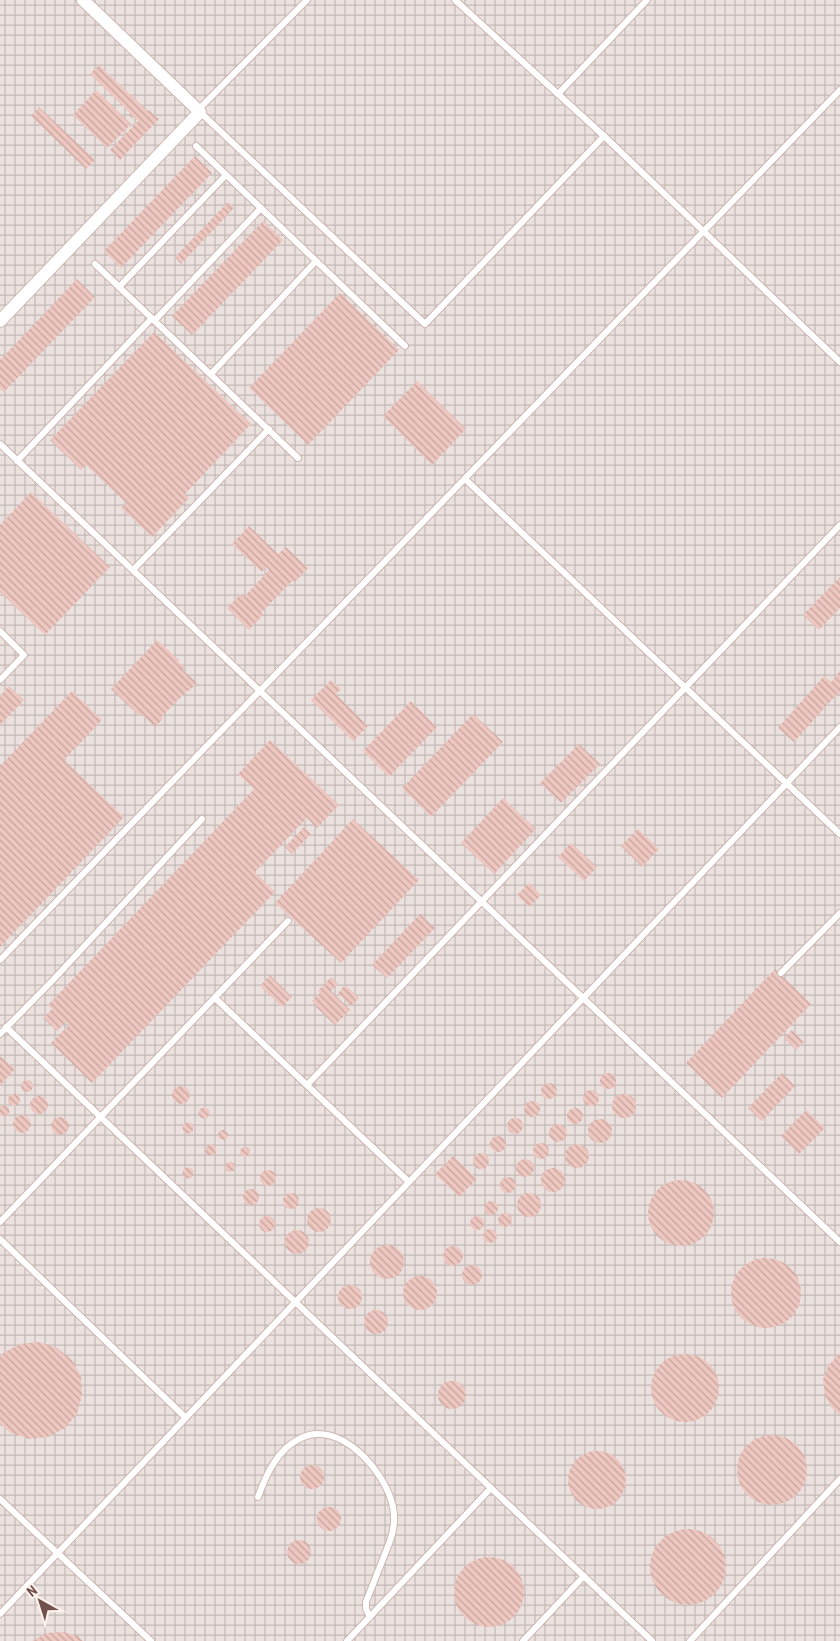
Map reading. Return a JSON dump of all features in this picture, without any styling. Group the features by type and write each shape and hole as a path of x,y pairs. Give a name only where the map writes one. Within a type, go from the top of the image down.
{"street":[{"path":"0,321 5,313 199,111 83,0"}],"lane":[{"path":"307,0 199,111 425,324 604,136"},
{"path":"457,0 604,136 840,362"},
{"path":"558,94 647,0"},
{"path":"0,960 840,90"},
{"path":"196,146 405,346"},
{"path":"119,287 226,175"},
{"path":"17,461 261,208"},
{"path":"211,374 316,261"},
{"path":"95,264 298,458"},
{"path":"133,570 269,429"},
{"path":"0,444 840,1242"},
{"path":"465,479 840,834"},
{"path":"307,1085 840,525"},
{"path":"0,631 24,655 0,680"},
{"path":"0,1614 840,727"},
{"path":"0,1034 53,980 202,819"},
{"path":"781,973 840,913"},
{"path":"0,1222 288,921"},
{"path":"215,998 409,1182"},
{"path":"6,1027 652,1641"},
{"path":"0,1239 186,1418"},
{"path":"258,1497 270,1469 277,1459 293,1443 309,1435 318,1434 334,1437 357,1450 370,1462 387,1489 394,1516 393,1532 366,1602 366,1609 370,1617"},
{"path":"690,1641 840,1479"},
{"path":"347,1641 491,1488"},
{"path":"0,1499 150,1641"},
{"path":"523,1641 584,1576"}],"shaded area":[{"path":"0,0 840,0 840,1641 0,1641"}],"building":[{"path":"99,65 159,119 120,160 110,150 138,121 134,116 132,118 129,115 130,113 90,74"},
{"path":"96,90 131,124 107,148 73,115"},
{"path":"39,107 95,160 86,169 31,116"},
{"path":"195,156 212,173 121,268 104,251"},
{"path":"228,202 234,208 181,264 175,257"},
{"path":"263,221 283,240 192,335 172,316"},
{"path":"77,279 95,297 4,392 0,389 0,360"},
{"path":"340,293 399,350 308,445 249,388"},
{"path":"154,332 251,424 185,494 189,498 152,537 121,508 126,503 86,465 81,470 50,440"},
{"path":"417,381 466,429 432,465 383,416"},
{"path":"31,492 110,567 45,635 0,592 0,525"},
{"path":"249,526 278,554 286,547 308,568 294,583 292,581 261,613 263,615 249,630 227,608 241,594 244,597 269,570 266,567 262,572 232,544"},
{"path":"840,577 840,608 819,630 803,615"},
{"path":"157,640 180,661 178,662 185,668 183,670 197,683 161,717 163,719 155,727 141,714 140,716 133,710 111,689"},
{"path":"840,671 840,695 838,693 794,742 778,728 824,676 831,682"},
{"path":"331,680 341,689 336,694 368,726 353,741 311,700"},
{"path":"9,686 24,700 0,725 0,696"},
{"path":"72,691 102,720 64,760 124,817 0,947 0,766"},
{"path":"411,701 437,727 389,777 363,751"},
{"path":"473,714 503,742 431,817 402,788"},
{"path":"270,740 339,805 317,828 307,818 255,872 275,892 92,1083 51,1043 69,1025 66,1022 57,1031 43,1018 52,1009 48,1005 254,789 238,774"},
{"path":"579,744 600,764 561,803 540,783"},
{"path":"503,798 536,829 494,874 461,843"},
{"path":"353,819 419,880 341,963 275,903"},
{"path":"304,827 311,834 292,854 285,847"},
{"path":"638,829 659,849 642,867 621,846"},
{"path":"571,843 597,867 584,881 558,857"},
{"path":"529,883 541,895 529,907 517,895"},
{"path":"420,914 435,928 387,978 372,965"},
{"path":"775,969 811,1004 722,1098 686,1063"},
{"path":"270,975 292,997 282,1007 260,986"},
{"path":"331,977 338,984 331,991 350,1010 335,1025 312,1001 320,993 318,991"},
{"path":"345,985 359,998 351,1006 338,993"},
{"path":"792,1030 804,1042 796,1050 784,1038"},
{"path":"0,1056 15,1069 0,1086"},
{"path":"608,1073 614,1075 616,1081 614,1087 608,1089 602,1087 600,1081 602,1075"},
{"path":"782,1073 795,1086 762,1121 748,1108"},
{"path":"27,1080 33,1086 27,1092 21,1086"},
{"path":"549,1083 555,1085 557,1091 555,1097 549,1099 543,1097 541,1091 543,1085"},
{"path":"181,1086 187,1089 190,1095 187,1101 181,1104 175,1101 172,1095 175,1089"},
{"path":"591,1090 597,1092 599,1098 597,1104 591,1106 585,1104 583,1098 585,1092"},
{"path":"14,1094 20,1100 14,1106 8,1100"},
{"path":"624,1094 629,1095 635,1101 635,1111 629,1117 624,1118 619,1117 613,1111 612,1106 613,1101 619,1095"},
{"path":"39,1096 45,1099 48,1105 45,1111 39,1114 33,1111 30,1105 33,1099"},
{"path":"532,1101 538,1103 540,1109 538,1115 532,1117 526,1115 524,1109 526,1103"},
{"path":"2,1106 6,1106 9,1111 8,1115 2,1116 -1,1113 -1,1109"},
{"path":"204,1107 210,1113 204,1119 198,1113"},
{"path":"575,1108 581,1110 583,1116 581,1122 575,1124 569,1122 567,1116 569,1110"},
{"path":"806,1110 825,1128 799,1154 781,1136"},
{"path":"22,1115 28,1118 31,1124 28,1130 22,1133 16,1130 13,1124 16,1118"},
{"path":"60,1117 66,1120 69,1126 66,1132 60,1135 54,1132 51,1126 54,1120"},
{"path":"515,1118 521,1120 523,1126 521,1132 515,1134 509,1132 507,1126 509,1120"},
{"path":"600,1119 605,1120 611,1126 611,1136 605,1142 600,1143 595,1142 589,1136 588,1131 589,1126 595,1120"},
{"path":"188,1122 194,1128 188,1134 182,1128"},
{"path":"558,1124 564,1127 567,1133 564,1139 558,1142 552,1139 549,1133 552,1127"},
{"path":"221,1130 225,1130 228,1135 227,1139 221,1140 218,1137 218,1133"},
{"path":"498,1136 504,1138 506,1144 504,1150 498,1152 492,1150 490,1144 492,1138"},
{"path":"541,1143 547,1145 549,1151 547,1157 541,1159 535,1157 533,1151 535,1145"},
{"path":"577,1144 582,1145 588,1151 588,1161 582,1167 577,1168 572,1167 566,1161 565,1156 566,1151 572,1145"},
{"path":"209,1145 213,1145 216,1150 215,1154 209,1155 206,1152 206,1148"},
{"path":"243,1147 247,1147 250,1152 249,1156 243,1157 240,1154 240,1150"},
{"path":"481,1153 487,1155 489,1161 487,1167 481,1169 475,1167 473,1161 475,1155"},
{"path":"453,1156 477,1179 459,1197 435,1174"},
{"path":"525,1159 531,1162 534,1168 531,1174 525,1177 519,1174 516,1168 519,1162"},
{"path":"228,1162 232,1162 235,1167 234,1171 228,1172 225,1169 225,1165"},
{"path":"188,1167 194,1173 188,1179 182,1173"},
{"path":"553,1168 558,1169 564,1175 564,1185 558,1191 553,1192 548,1191 542,1185 541,1180 542,1175 548,1169"},
{"path":"268,1170 274,1172 276,1178 274,1184 268,1186 262,1184 260,1178 262,1172"},
{"path":"508,1177 516,1185 508,1193 500,1185"},
{"path":"681,1180 693,1183 704,1190 711,1201 714,1213 711,1225 704,1236 693,1243 681,1246 669,1243 658,1236 651,1225 648,1213 651,1201 658,1190 669,1183"},
{"path":"251,1189 257,1191 259,1197 257,1203 251,1205 245,1203 243,1197 245,1191"},
{"path":"291,1193 297,1195 299,1201 297,1207 291,1209 285,1207 283,1201 285,1195"},
{"path":"529,1193 534,1194 540,1200 540,1210 534,1216 529,1217 524,1216 518,1210 517,1205 518,1200 524,1194"},
{"path":"488,1201 494,1201 498,1208 494,1215 488,1215 484,1211 484,1205"},
{"path":"319,1208 324,1209 330,1215 330,1225 324,1231 319,1232 314,1231 308,1225 307,1220 308,1215 314,1209"},
{"path":"502,1213 508,1213 512,1220 508,1227 502,1227 498,1223 498,1217"},
{"path":"267,1216 273,1218 275,1224 273,1230 267,1232 261,1230 259,1224 261,1218"},
{"path":"474,1216 480,1216 484,1223 480,1230 474,1230 470,1226 470,1220"},
{"path":"487,1229 493,1229 497,1236 493,1243 487,1243 483,1239 483,1233"},
{"path":"297,1230 302,1231 308,1237 308,1247 302,1253 297,1254 292,1253 286,1247 285,1242 286,1237 292,1231"},
{"path":"387,1245 394,1246 399,1250 403,1255 403,1269 399,1274 394,1278 387,1279 380,1278 375,1274 371,1269 370,1262 371,1255 375,1250 380,1246"},
{"path":"453,1246 460,1249 463,1256 460,1263 453,1266 446,1263 443,1256 446,1249"},
{"path":"766,1258 779,1261 791,1268 798,1280 801,1293 798,1306 791,1318 779,1325 766,1328 753,1325 741,1318 734,1306 731,1293 734,1280 741,1268 753,1261"},
{"path":"472,1265 479,1268 482,1275 479,1282 472,1285 465,1282 462,1275 465,1268"},
{"path":"420,1276 427,1277 432,1281 436,1286 436,1300 432,1305 427,1309 420,1310 413,1309 408,1305 404,1300 403,1293 404,1286 408,1281 413,1277"},
{"path":"350,1285 359,1288 362,1297 359,1306 350,1309 341,1306 338,1297 341,1288"},
{"path":"371,1310 381,1310 388,1317 388,1327 381,1334 371,1334 364,1327 364,1317"},
{"path":"39,1342 57,1348 72,1360 81,1376 82,1395 77,1414 65,1428 48,1437 29,1439 11,1433 0,1424 0,1357 3,1353 20,1344"},
{"path":"840,1353 840,1415 832,1408 825,1395 823,1380 828,1366"},
{"path":"685,1354 698,1357 709,1364 716,1375 719,1388 716,1401 709,1412 698,1419 685,1422 672,1419 661,1412 654,1401 651,1388 654,1375 661,1364 672,1357"},
{"path":"452,1381 462,1385 466,1395 462,1405 452,1409 442,1405 438,1395 442,1385"},
{"path":"772,1435 785,1438 797,1445 804,1457 807,1470 804,1483 797,1495 785,1502 772,1505 759,1502 747,1495 740,1483 737,1470 740,1457 747,1445 759,1438"},
{"path":"597,1451 608,1453 621,1464 626,1480 624,1491 613,1504 597,1509 586,1507 573,1496 568,1480 570,1469 581,1456"},
{"path":"312,1465 317,1466 323,1472 323,1482 317,1488 312,1489 307,1488 301,1482 300,1477 301,1472 307,1466"},
{"path":"329,1507 334,1508 340,1514 340,1524 334,1530 329,1531 324,1530 318,1524 317,1519 318,1514 324,1508"},
{"path":"688,1529 702,1532 715,1540 723,1553 726,1567 723,1581 715,1594 702,1602 688,1605 674,1602 661,1594 653,1581 650,1567 653,1553 661,1540 674,1532"},
{"path":"299,1540 304,1541 310,1547 310,1557 304,1563 299,1564 294,1563 288,1557 287,1552 288,1547 294,1541"},
{"path":"489,1557 502,1560 514,1567 521,1579 524,1592 521,1605 514,1617 502,1624 489,1627 476,1624 464,1617 457,1605 454,1592 457,1579 464,1567 476,1560"},
{"path":"63,1632 78,1636 83,1641 32,1641 47,1633"}]}
